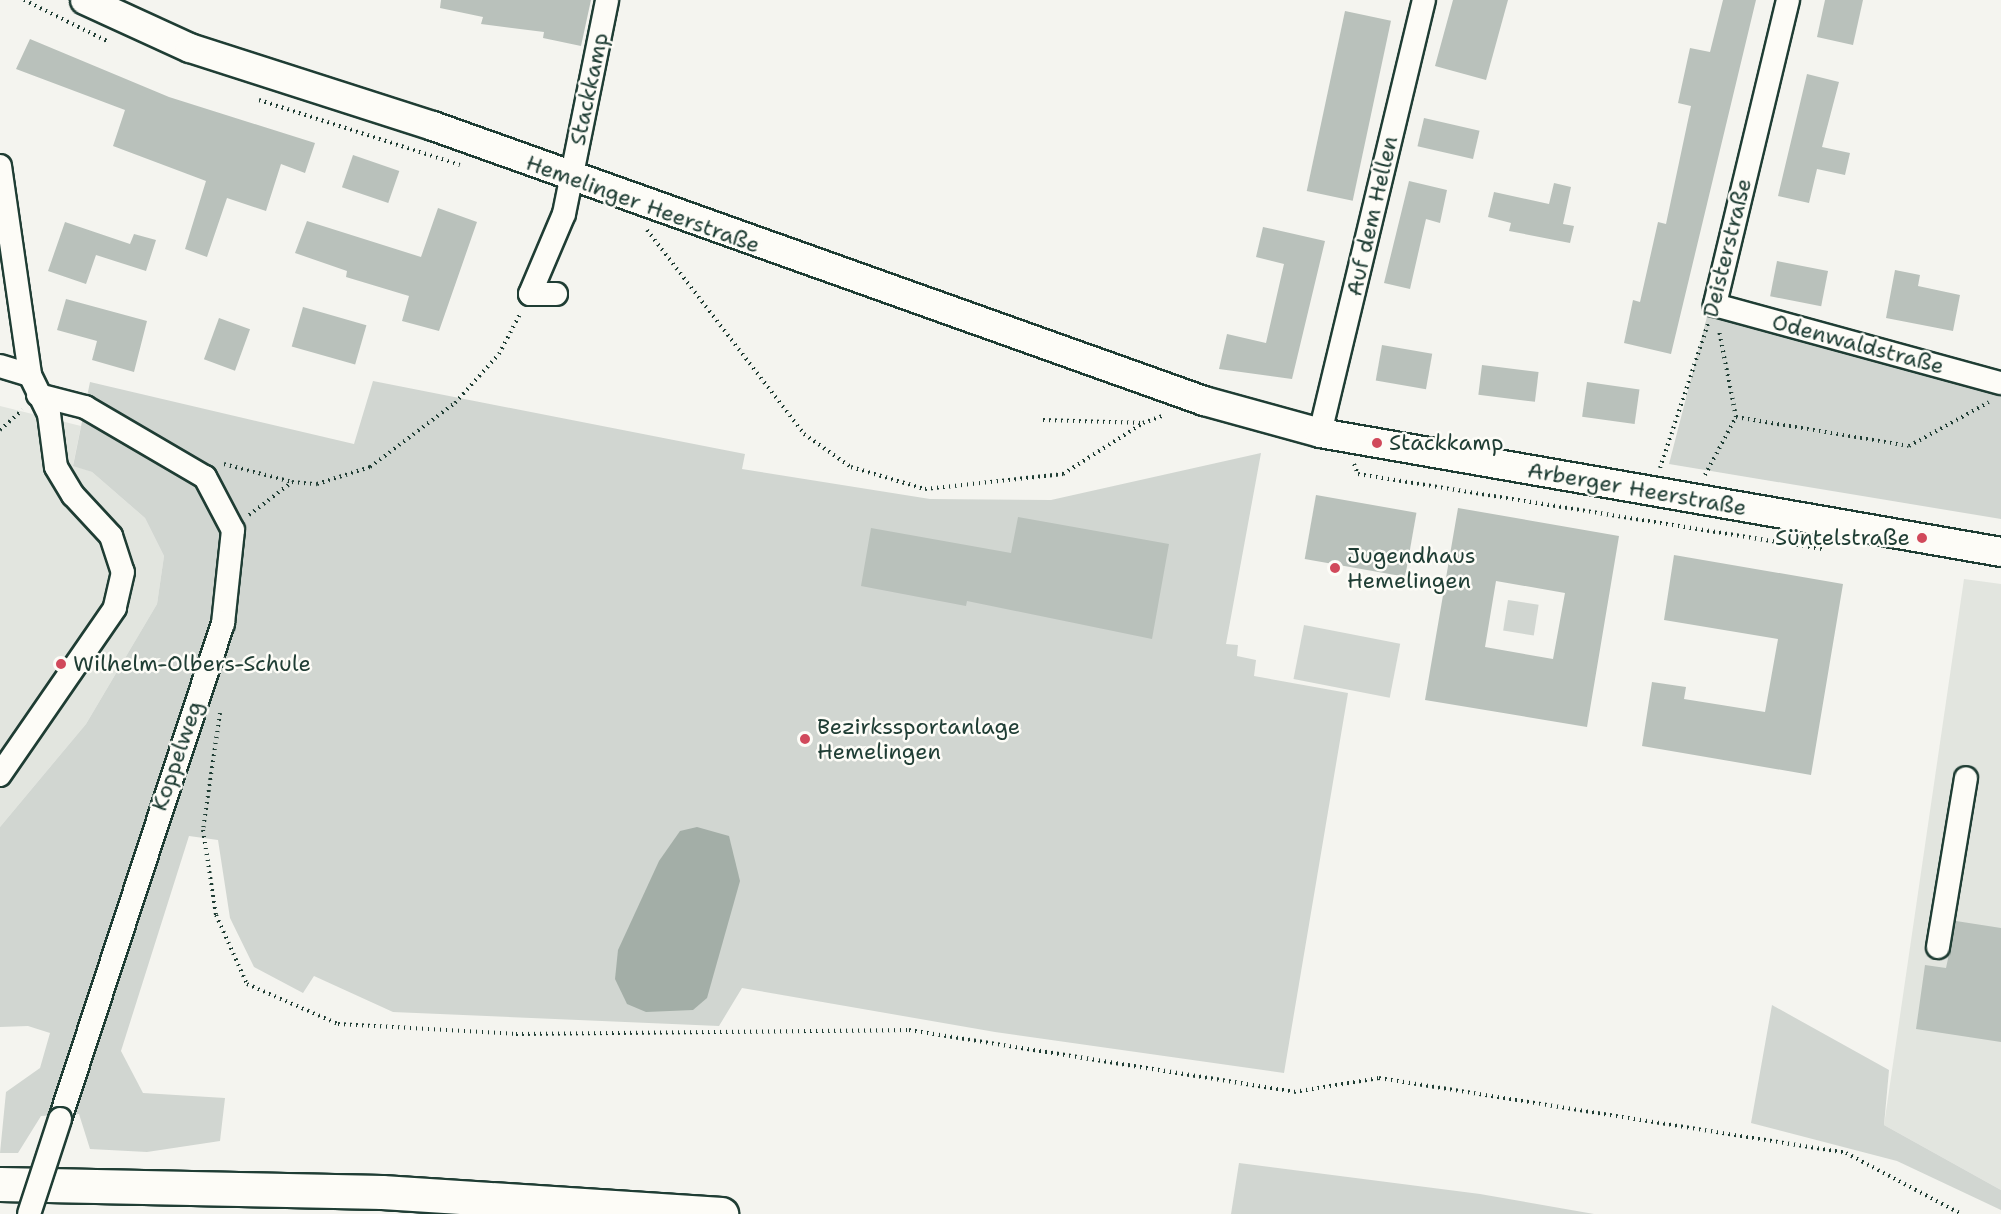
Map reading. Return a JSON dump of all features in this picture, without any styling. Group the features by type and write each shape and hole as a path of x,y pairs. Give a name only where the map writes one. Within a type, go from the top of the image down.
{"highway":[{"path":"0,1184 382,1192 721,1214"}],"main road":[{"name":"Hemelinger Heerstraße","path":"85,0 190,48 433,126 637,202 1204,401"},
{"name":"Arberger Heerstraße","path":"1204,401 1320,433 2001,552"}],"street":[{"name":"Stackkamp","path":"530,294 564,214 607,0"},
{"name":"Auf dem Hellen","path":"1320,433 1424,0"},
{"name":"Deisterstraße","path":"1715,305 1788,0"},
{"path":"0,166 3,200 34,385 49,414 56,467 73,495 111,536 123,572 115,608 0,775"},
{"path":"530,294 556,294"},
{"name":"Odenwaldstraße","path":"1715,305 1997,391"},
{"path":"0,366 34,385 85,406 206,477 233,530"},
{"name":"Koppelweg","path":"29,1214 223,623 233,530"},
{"path":"1938,947 1966,778"}],"path":[{"path":"637,202 639,221 804,434 850,467 925,489 1063,474 1143,423 1204,401"},
{"path":"185,464 215,462 292,482 317,484 370,467 455,403 499,354 530,294"},
{"path":"1694,498 1736,417 1715,305"},
{"name":"Deisterstraße","path":"1652,491 1715,305"},
{"path":"0,430 34,385"},
{"path":"1736,417 1909,446 1997,391"},
{"path":"1043,420 1143,423"},
{"path":"1350,454 1358,474 1826,550"},
{"path":"233,530 292,482"},
{"path":"221,701 203,830 216,915 247,984 338,1024 516,1034 909,1030 1294,1092 1379,1078 1846,1153 1961,1214"}],"shaded area":[{"path":"1711,301 2001,372 2001,519 1669,464"},
{"name":"Bezirkssportanlage Hemelingen","path":"373,381 745,454 742,469 930,499 1051,500 1261,453 1226,644 1238,645 1237,656 1256,660 1254,676 1348,693 1284,1073 995,1032 742,988 719,1026 393,1012 314,976 303,993 254,967 230,918 218,840 189,836 121,1051 143,1093 225,1098 220,1141 147,1152 90,1149 79,1114 41,1116 18,1153 0,1153 6,1092 40,1068 50,1033 28,1026 0,1027 0,827 86,724 157,604 164,556 145,518 92,472 73,466 90,382 354,444"},
{"name":"Wilhelm-Olbers-Schule","path":"0,406 81,426 73,465 92,472 145,518 164,556 157,604 86,724 0,827"},
{"path":"1964,579 2001,584 2001,1190 1884,1125"},
{"path":"1508,600 1539,605 1534,635 1503,631"},
{"path":"1304,625 1400,644 1390,698 1294,679"},
{"path":"697,827 729,836 740,881 707,998 693,1010 646,1012 627,1004 615,979 618,950 659,861 680,831"},
{"path":"1772,1005 1889,1070 1884,1125 2001,1190 2001,1210 1897,1161 1751,1123"},
{"path":"1239,1163 1480,1194 1594,1214 1231,1214"}],"building":[{"path":"441,0 591,0 581,46 543,38 544,32 481,24 483,17 440,8"},
{"path":"1453,0 1508,0 1486,80 1435,66"},
{"path":"1723,0 1756,0 1671,354 1624,343 1633,300 1640,302 1658,222 1666,224 1691,106 1678,103 1690,48 1710,52"},
{"path":"1825,0 1863,0 1853,45 1817,37"},
{"path":"1345,11 1391,21 1353,201 1307,191"},
{"path":"30,39 169,97 315,143 305,173 281,164 266,211 227,198 207,257 185,249 206,181 113,146 125,110 16,69"},
{"path":"1807,74 1839,82 1822,147 1850,153 1845,175 1817,169 1809,203 1778,196"},
{"path":"1424,118 1480,131 1473,159 1417,146"},
{"path":"353,155 399,171 388,203 342,187"},
{"path":"1409,181 1447,190 1440,223 1426,219 1410,289 1384,283"},
{"path":"1554,183 1571,187 1563,224 1574,226 1570,243 1509,231 1511,223 1488,217 1494,192 1549,204"},
{"path":"438,208 477,222 439,331 402,321 409,296 346,277 347,271 295,253 307,221 421,257"},
{"path":"65,222 130,244 134,234 156,240 146,271 96,255 86,284 48,271"},
{"path":"1263,227 1325,241 1292,379 1219,369 1227,334 1266,343 1284,264 1256,257"},
{"path":"1777,261 1828,271 1821,306 1770,296"},
{"path":"1895,270 1920,275 1918,286 1960,295 1953,331 1886,318"},
{"path":"66,299 147,321 134,372 92,360 97,341 57,330"},
{"path":"303,307 366,325 355,365 292,346"},
{"path":"219,318 250,329 235,371 204,359"},
{"path":"1382,345 1432,354 1426,389 1376,380"},
{"path":"1482,365 1539,372 1535,402 1478,395"},
{"path":"1587,382 1639,389 1635,424 1582,417"},
{"path":"1316,495 1416,513 1405,577 1305,559"},
{"path":"1458,508 1619,536 1587,727 1425,700","holes":["1496,581 1565,593 1553,659 1485,647"]},
{"path":"1018,517 1169,544 1152,639 967,601 966,606 861,586 871,528 1011,553"},
{"path":"1674,555 1843,584 1811,775 1642,746 1652,682 1686,687 1684,699 1765,712 1778,639 1664,620"},
{"path":"1956,921 2001,928 2001,1042 1916,1029 1925,965 1946,968"}],"place":[{"name":"Stackkamp","path":"1377,443"},
{"name":"Süntelstraße","path":"1922,538"},
{"name":"Jugendhaus Hemelingen","path":"1335,568"},
{"name":"Wilhelm-Olbers-Schule","path":"61,664"},
{"name":"Bezirkssportanlage Hemelingen","path":"805,739"}]}
